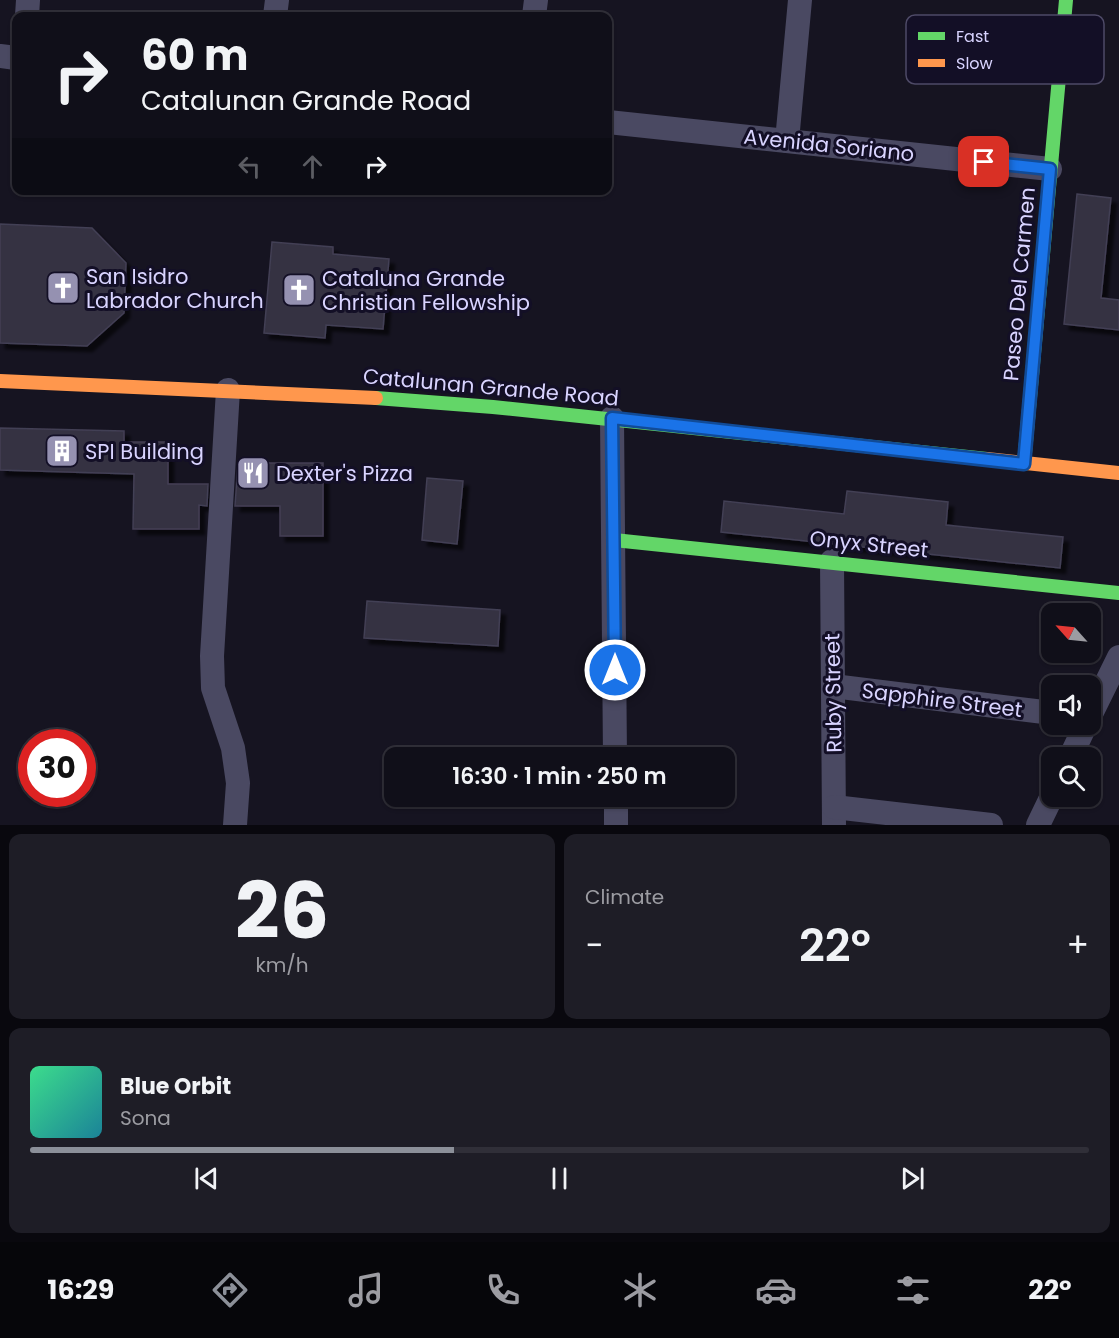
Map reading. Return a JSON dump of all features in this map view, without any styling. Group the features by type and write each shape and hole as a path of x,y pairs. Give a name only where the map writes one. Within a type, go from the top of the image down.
{"main road":[{"name":"Paseo Del Carmen","path":"1065,15 1066,0"},
{"name":"Paseo Del Carmen","path":"1024,464 1058,84"},
{"name":"Catalunan Grande Road","path":"0,381 363,396 612,418 1119,473"},
{"name":"Onyx Street","path":"614,540 832,561 1119,593"}],"street":[{"path":"786,141 800,0"},
{"name":"Avenida Soriano","path":"612,122 1050,169"},
{"path":"228,390 212,656 213,688 233,748 236,772 235,825"},
{"path":"612,418 615,747"},
{"name":"Ruby Street","path":"832,561 834,816"},
{"path":"1101,694 1119,657"},
{"name":"Sapphire Street","path":"832,686 1041,712"},
{"path":"616,807 616,825"},
{"path":"1038,825 1047,807"},
{"path":"834,816 991,825"}],"building":[{"path":"1077,194 1111,198 1101,298 1119,300 1119,330 1064,324"},
{"name":"San Isidro Labrador Church","path":"0,224 92,228 126,263 124,313 87,346 0,343"},
{"path":"272,242 333,247 333,254 389,259 383,329 326,325 325,338 264,333"},
{"path":"0,428 124,431 124,442 168,442 168,484 208,484 207,506 199,505 199,529 133,529 134,474 0,470"},
{"path":"238,463 323,463 323,536 280,536 280,506 235,506"},
{"path":"427,478 463,481 457,544 422,540"},
{"path":"847,491 948,502 946,525 1063,537 1060,568 721,532 724,501 844,514"},
{"path":"367,601 500,610 498,646 364,638"}],"traffic: fast":[{"path":"1065,15 1066,0"},
{"path":"1024,464 1058,84"},
{"path":"376,398 493,407 987,459"},
{"path":"614,540 1119,593"}],"traffic: slow":[{"path":"0,381 376,398"},
{"path":"987,459 1119,473"}],"place":[{"name":"San Isidro Labrador Church","path":"63,288"},
{"name":"Cataluna Grande Christian Fellowship","path":"299,290"},
{"name":"SPI Building","path":"62,451"},
{"name":"Dexter's Pizza","path":"253,473"}],"route":[{"path":"615,670 612,418 1024,464 1050,169 984,162"}]}
